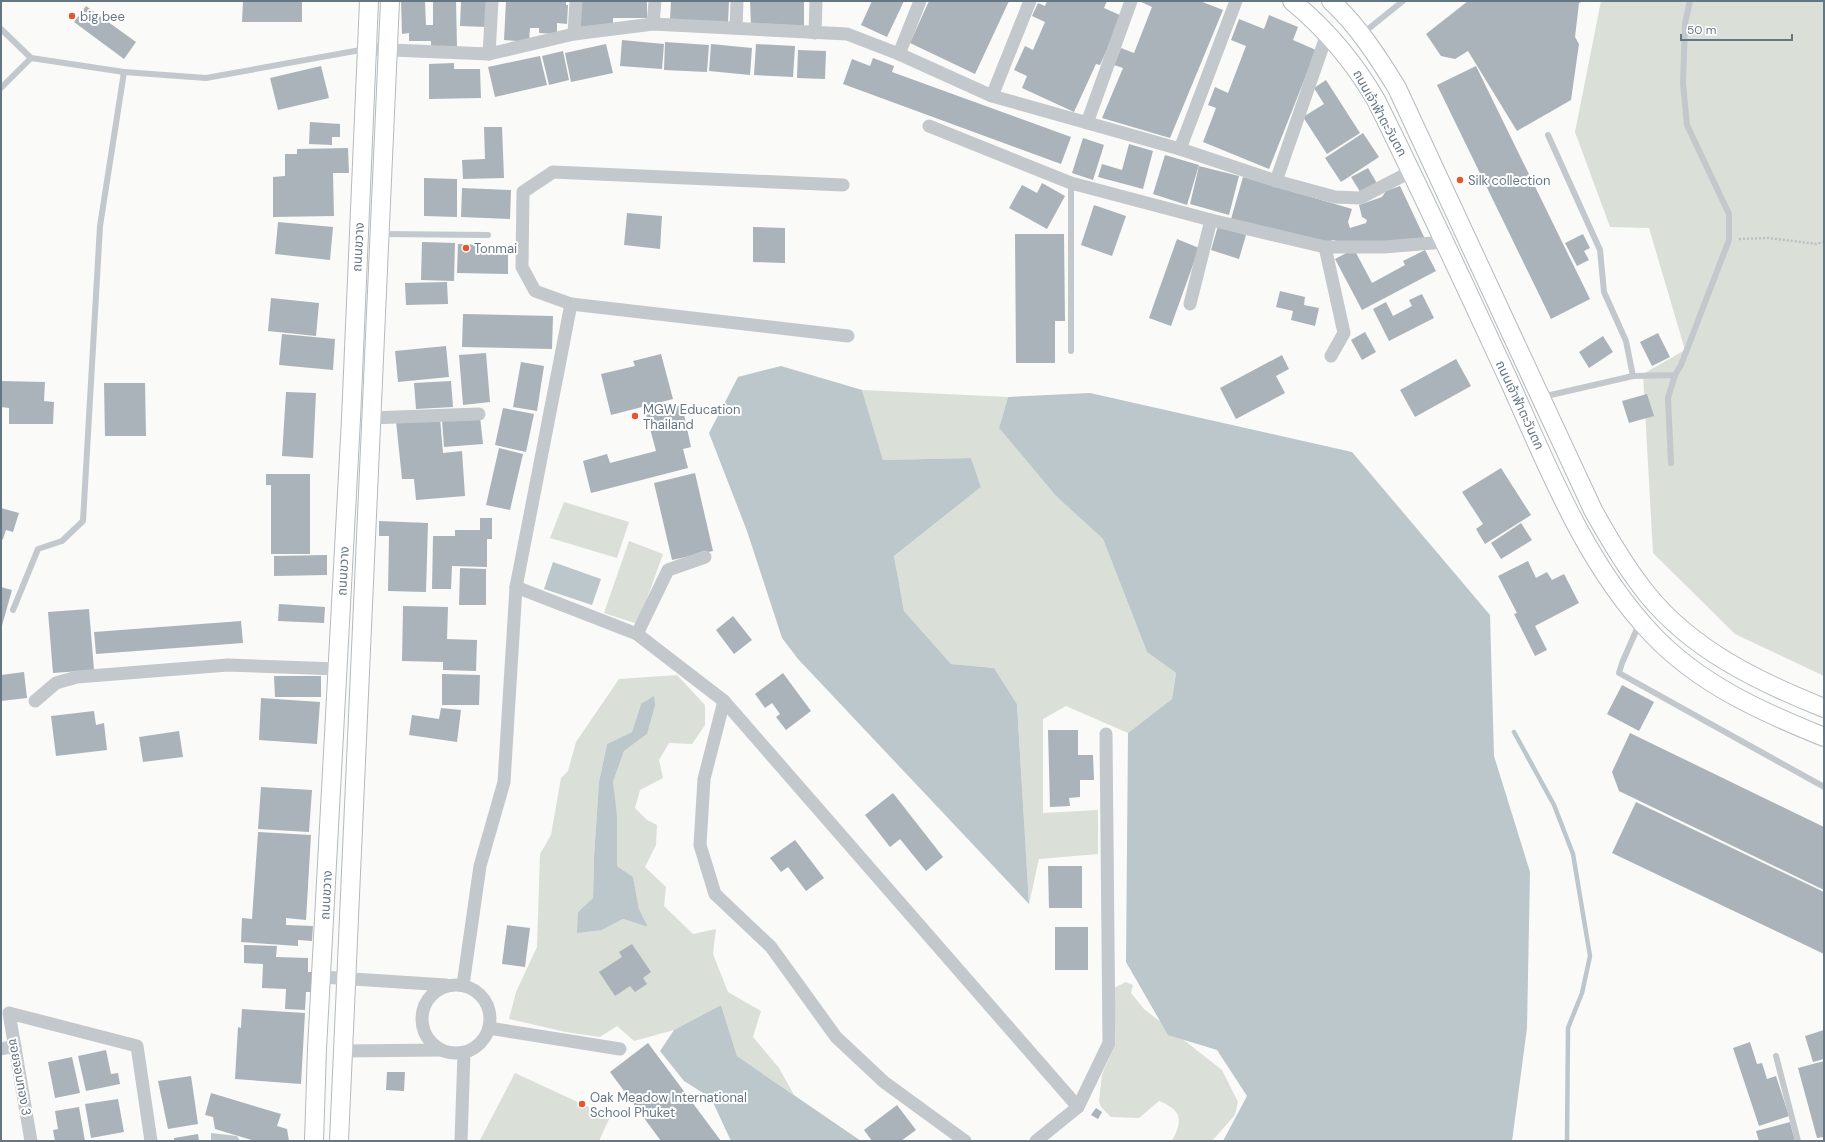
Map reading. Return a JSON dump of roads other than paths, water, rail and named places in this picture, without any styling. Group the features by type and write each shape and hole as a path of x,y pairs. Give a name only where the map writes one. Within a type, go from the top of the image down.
{"main road":[{"name":"ถนนขวาง","path":"314,1141 338,669 369,1"},
{"name":"ถนนขวาง","path":"339,1141 370,418 390,1"},
{"name":"ถนนเจ้าฟ้าตะวันตก","path":"1292,1 1341,49 1366,83 1412,171 1576,524 1609,578 1653,635 1693,670 1720,688 1771,715 1824,737"},
{"name":"ถนนเจ้าฟ้าตะวันตก","path":"1331,1 1361,34 1397,88 1604,531 1632,574 1648,595 1678,626 1711,652 1746,673 1778,689 1824,708"},
{"path":"341,602 362,605"}],"street":[{"path":"489,54 492,1"},
{"path":"574,34 576,1"},
{"path":"653,24 655,1"},
{"path":"736,28 737,1"},
{"path":"815,33 816,1"},
{"path":"899,54 920,1"},
{"path":"992,96 1030,1"},
{"path":"1087,123 1131,1"},
{"path":"1180,149 1236,1"},
{"path":"367,49 489,54 574,34 653,24 847,34 899,54 992,96 1180,149 1276,181 1335,197 1360,198 1412,171"},
{"path":"1276,181 1327,34"},
{"path":"929,126 1070,183 1211,220 1325,247 1384,247 1445,242"},
{"path":"842,185 553,172 523,192 522,267 534,291 571,304 848,336"},
{"path":"1190,304 1211,220"},
{"path":"1325,247 1344,333 1332,356"},
{"path":"463,985 480,866 504,782 516,587 571,304"},
{"path":"370,418 479,414"},
{"path":"637,634 668,570 705,557"},
{"path":"516,587 637,634 724,702 1078,1107"},
{"path":"35,701 56,684 77,677 228,665 338,669"},
{"path":"724,702 704,779 700,845 716,894 771,947 836,1037 884,1082 965,1141"},
{"path":"1036,1141 1078,1107 1109,1043 1106,734"},
{"path":"322,977 463,985 474,989 480,994 487,1004 490,1017 489,1028 484,1039 476,1047 464,1053 453,1053 441,1050 343,1051"},
{"path":"441,1050 431,1043 424,1031 421,1019 423,1008 429,996 439,988 446,985"},
{"name":"ซอยจอมทอง 3","path":"31,1141 9,1013 136,1046 151,1141"},
{"path":"489,1028 620,1049"},
{"path":"1,1049 15,1046"},
{"path":"461,1141 464,1053"}],"lane":[{"path":"1361,34 1402,1"},
{"path":"1671,463 1668,398 1675,375 1681,365 1728,240 1729,214 1687,125 1683,83 1685,23 1690,1"},
{"path":"1,29 31,58 124,72 206,78 367,49"},
{"path":"1,88 31,58"},
{"path":"13,610 38,549 62,541 83,521 100,226 124,72"},
{"path":"1548,135 1600,250 1604,292 1626,341 1633,376"},
{"path":"1070,183 1071,351"},
{"path":"379,234 488,235"},
{"path":"1541,397 1633,376 1675,375"},
{"path":"1641,621 1624,658 1619,673 1824,787"},
{"path":"1776,1056 1798,1141"}],"waterway":[{"path":"1514,732 1554,805 1573,854 1590,956 1582,993 1568,1028 1567,1141"}],"place":[{"name":"big bee","path":"72,16"},
{"name":"Silk collection","path":"1460,180"},
{"name":"Tonmai","path":"466,248"},
{"name":"MGW Education Thailand","path":"635,416"},
{"name":"Oak Meadow International School Phuket","path":"582,1104"}]}
